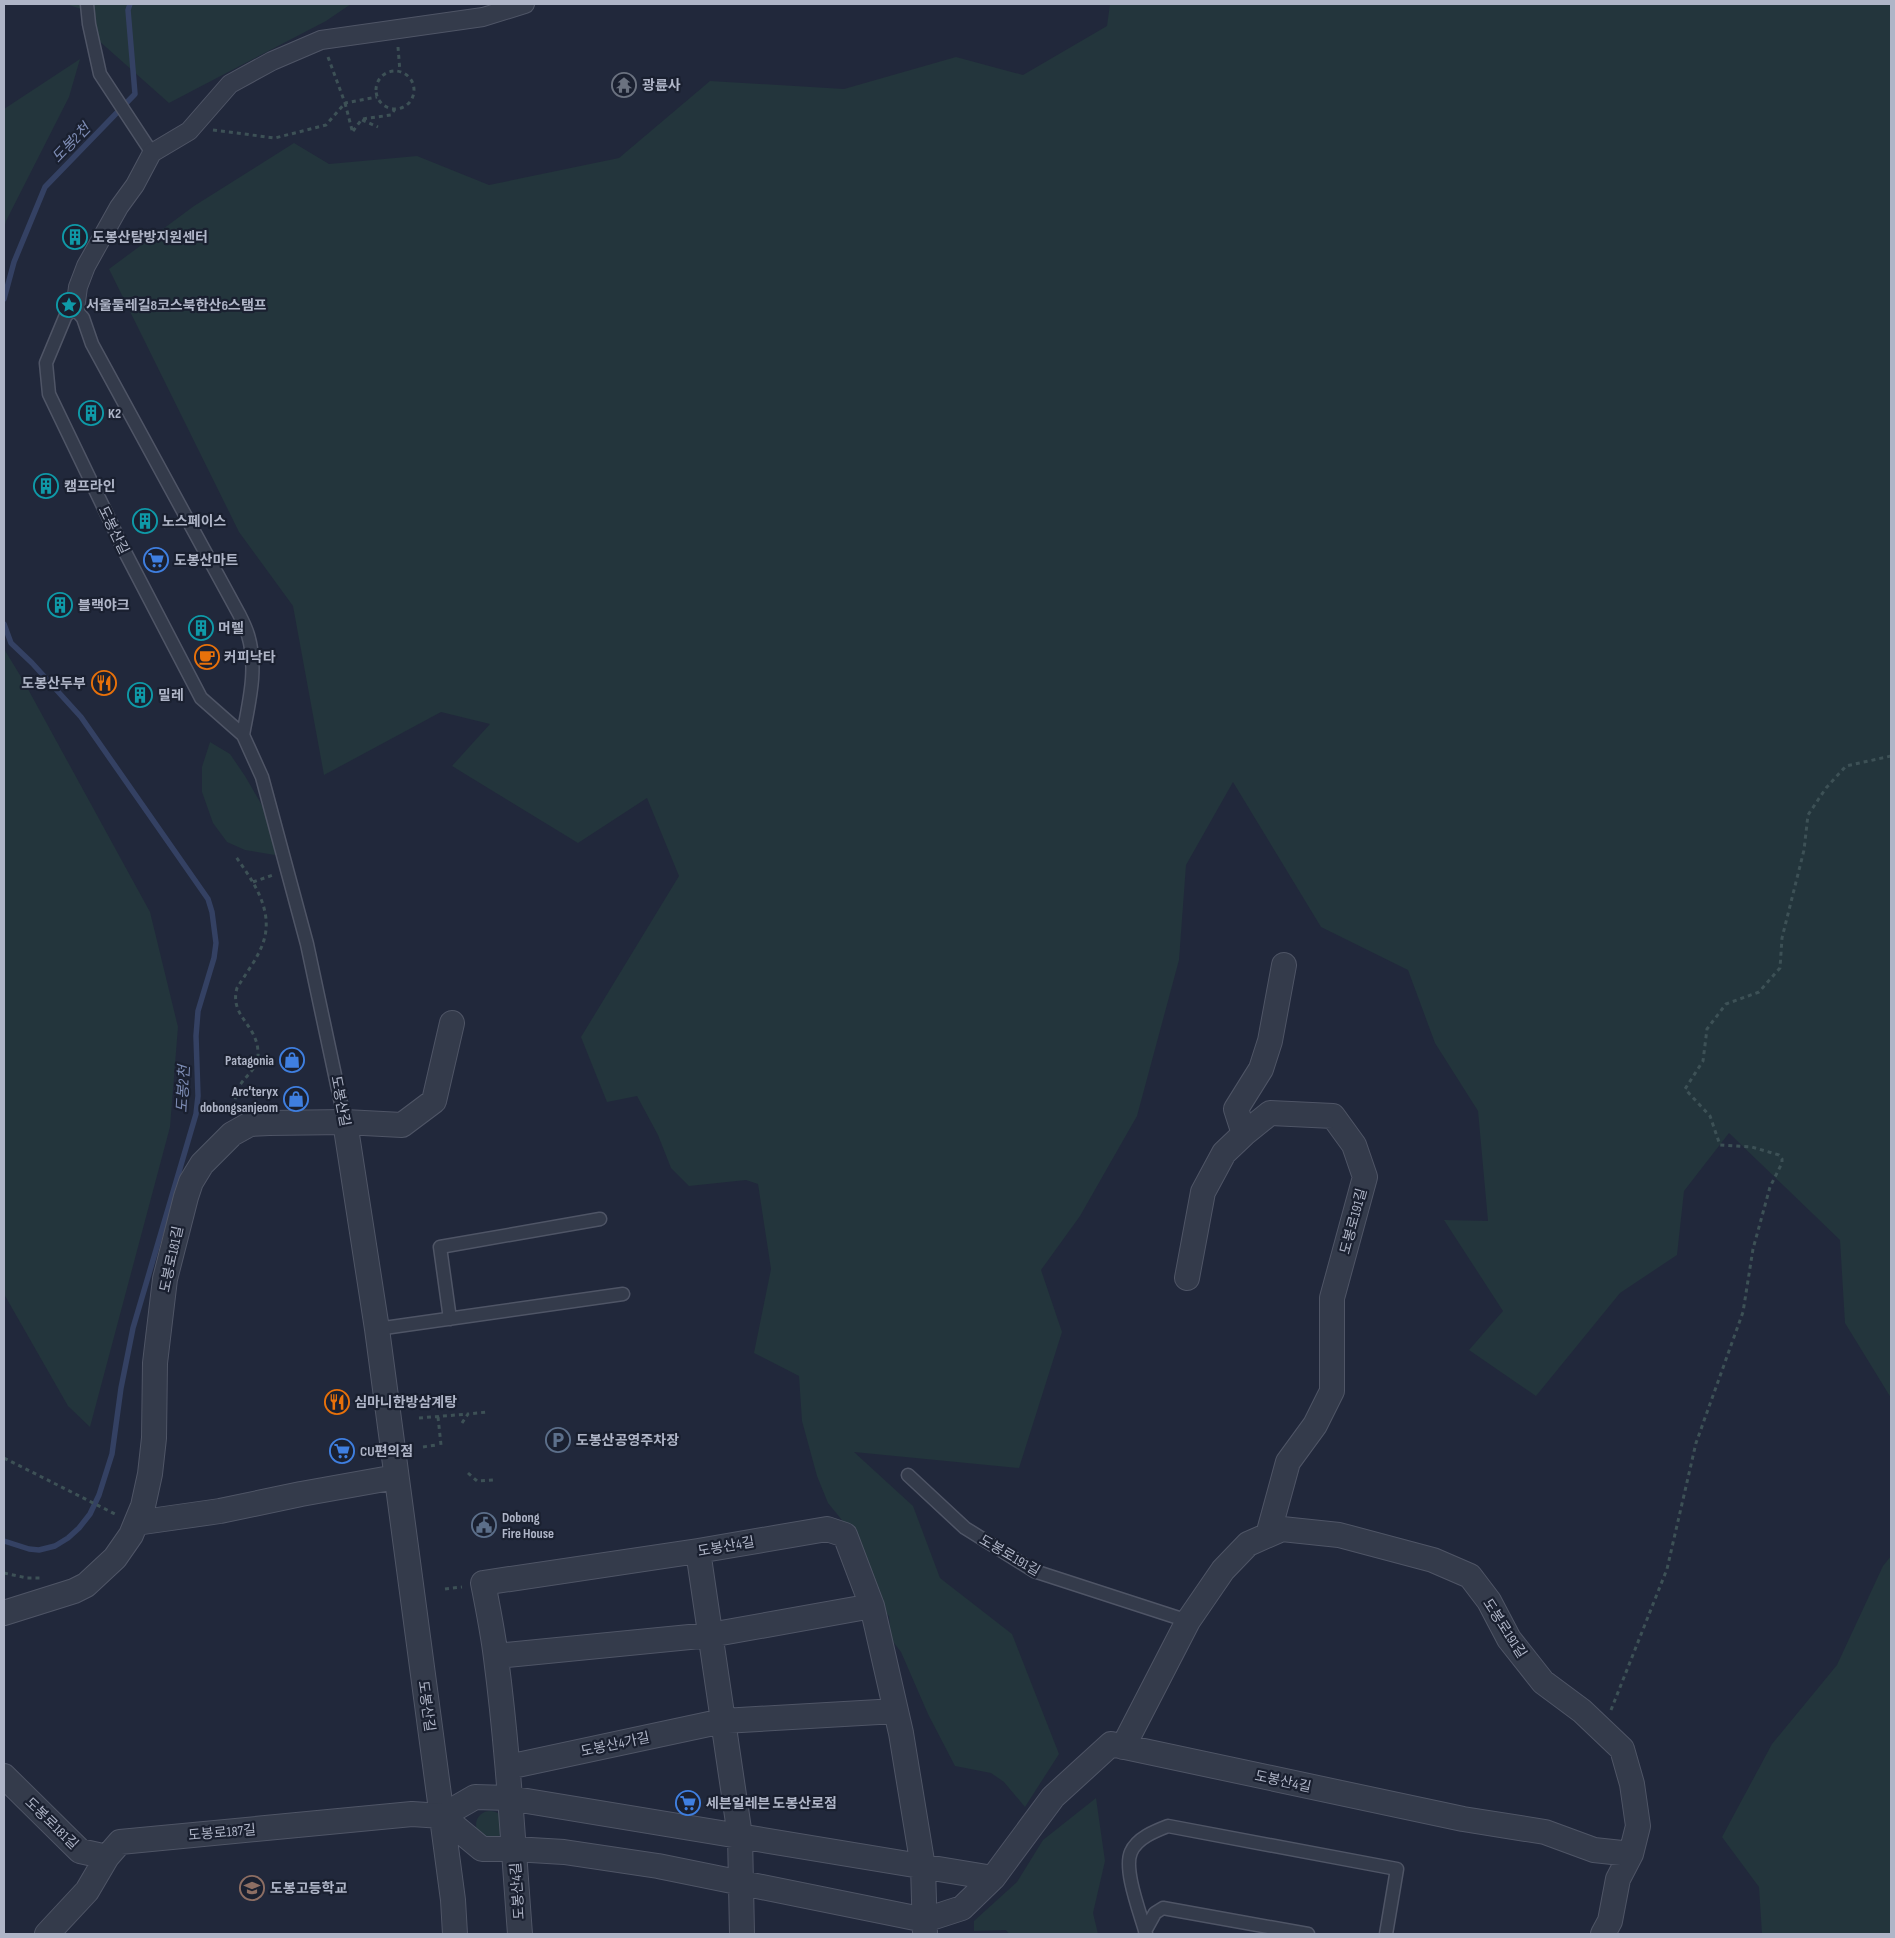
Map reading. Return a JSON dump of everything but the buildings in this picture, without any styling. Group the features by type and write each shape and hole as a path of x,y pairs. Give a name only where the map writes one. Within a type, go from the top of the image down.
{"street":[{"path":"76,309 78,287 86,266 152,153 189,131 230,84 272,61 321,40 483,17 525,4"},
{"path":"1188,1278 1203,1192 1224,1153 1244,1134 1236,1109 1262,1069 1270,1041 1284,965"},
{"name":"도봉로181길","path":"7,1609 74,1591 86,1585 124,1547 129,1520 147,1490 155,1430 155,1363 165,1279 176,1232 191,1182 202,1164 218,1147 241,1128 250,1124 345,1122 402,1125 434,1101 452,1023"},
{"name":"도봉로191길","path":"1244,1134 1270,1114 1333,1116 1354,1145 1365,1176 1332,1298 1332,1391 1315,1426 1288,1462 1268,1535"},
{"name":"도봉산길","path":"345,1122 377,1329 453,1900 455,1934"},
{"path":"129,1520 220,1511 396,1477"},
{"name":"도봉산4길","path":"520,1934 508,1767 496,1656 483,1584 698,1551 827,1528 845,1535 872,1606 896,1711 923,1866 925,1927"},
{"name":"도봉로191길","path":"1123,1747 1188,1621 1223,1570 1248,1544 1282,1529 1339,1535 1434,1560 1470,1576 1489,1601 1509,1639 1543,1682 1582,1710 1622,1749 1632,1784 1638,1826 1631,1854 1618,1880 1610,1921 1603,1934"},
{"path":"698,1551 740,1836 742,1934"},
{"path":"496,1656 710,1636 872,1606"},
{"name":"도봉산4가길","path":"508,1767 723,1721 896,1711"},
{"name":"도봉산4길","path":"442,1816 482,1849 514,1849 741,1871 925,1927 962,1908 992,1878 1053,1797 1111,1744 1464,1819 1545,1832 1594,1850 1631,1854"},
{"name":"도봉로181길","path":"4,1776 80,1851 107,1857"},
{"path":"442,1816 475,1797 509,1798 992,1878"},
{"name":"도봉로187길","path":"47,1934 87,1891 107,1857 120,1842 412,1814 442,1816"}],"lane":[{"path":"88,4 89,24 100,74 152,153"},
{"path":"76,309 83,318 92,344 248,635 253,665 253,686 243,735"},
{"name":"도봉산길","path":"76,309 66,315 46,363 49,394 125,552 201,698 243,735 262,777 298,906 316,981 345,1122"},
{"path":"450,1320 440,1247 600,1219"},
{"path":"377,1329 623,1294"},
{"name":"도봉로191길","path":"908,1475 965,1528 1034,1571 1188,1621"},
{"path":"1146,1932 1128,1869 1130,1853 1136,1844 1151,1833 1168,1826 1397,1869 1386,1934"},
{"path":"1146,1932 1155,1913 1163,1908 1308,1934"}],"path":[{"path":"396,29 400,72"},
{"path":"321,40 345,103 352,130 362,120 391,115 395,108"},
{"path":"388,72 400,72 411,79 414,89 413,95 407,104 402,107 384,106 378,97 377,84 380,78 388,72"},
{"path":"195,125 223,132 275,138 326,125 345,103 378,97"},
{"path":"362,120 378,127"},
{"path":"1603,1731 1668,1569 1696,1443 1743,1312 1753,1249 1770,1187 1782,1163 1779,1155 1752,1147 1720,1145 1710,1116 1685,1089 1703,1061 1708,1029 1726,1004 1759,992 1780,968 1782,938 1804,850 1808,815 1826,788 1846,766 1891,756"},
{"path":"419,1418 487,1412"},
{"path":"462,1423 468,1414"},
{"path":"438,1417 441,1445"},
{"path":"423,1447 436,1445"},
{"path":"4,1458 129,1520"},
{"path":"468,1473 477,1481 493,1480"}],"shaded area":[{"path":"66,4 351,4 326,21 169,103 98,40 93,13"},
{"path":"1110,4 1891,4 1891,1398 1845,1323 1840,1240 1729,1133 1684,1191 1677,1255 1620,1293 1536,1396 1469,1350 1503,1311 1444,1220 1488,1221 1478,1111 1435,1043 1408,970 1321,927 1233,782 1186,865 1179,960 1137,1116 1080,1216 1041,1270 1062,1332 1019,1468 854,1452 913,1506 940,1578 1012,1634 1059,1754 1025,1807 1004,1782 991,1773 955,1766 928,1714 901,1652 891,1639 889,1616 868,1595 846,1525 828,1503 817,1476 802,1421 799,1376 754,1353 771,1269 758,1184 746,1180 689,1186 671,1168 658,1135 637,1096 607,1102 581,1037 679,876 647,798 578,843 452,766 490,724 441,712 324,775 293,606 239,532 109,269 194,206 294,143 329,164 417,156 489,185 619,158 710,81 844,89 956,57 1023,75 1107,26"},
{"path":"80,59 69,97 6,221 4,229 4,109"},
{"path":"4,649 23,680 150,912 178,1027 170,1127 90,1427 68,1406 4,1294"},
{"path":"210,742 230,754 245,776 267,814 281,856 245,850 227,842 213,823 202,792 202,767"},
{"path":"1891,1556 1891,1934 1762,1934 1759,1887 1722,1837 1772,1744 1837,1665 1883,1566"},
{"path":"1096,1798 1105,1861 1093,1913 1098,1934 1009,1934 1006,1930 974,1931 974,1921 1017,1882 1043,1840"},
{"path":"490,1811 500,1815 504,1825 500,1835 490,1839 480,1835 476,1825 480,1815"}],"waterway":[{"name":"도봉2천","path":"4,299 14,262 45,187 135,94 128,10 130,4"},
{"name":"도봉2천","path":"4,624 11,643 32,663 81,717 208,899 212,912 216,943 214,958 198,1011 196,1036 198,1096 196,1114 133,1328 121,1388 112,1454 99,1495 90,1514 79,1528 55,1546 39,1550 29,1549 4,1541"}],"place":[{"name":"광륜사","path":"624,85"},
{"name":"도봉산탐방지원센터","path":"75,237"},
{"name":"서울둘레길8코스북한산6스탬프","path":"69,305"},
{"name":"K2","path":"91,413"},
{"name":"캠프라인","path":"46,486"},
{"name":"노스페이스","path":"145,521"},
{"name":"도봉산마트","path":"156,560"},
{"name":"블랙야크","path":"60,605"},
{"name":"머렐","path":"201,628"},
{"name":"커피낙타","path":"207,657"},
{"name":"도봉산두부","path":"104,683"},
{"name":"밀레","path":"140,695"},
{"name":"Patagonia","path":"292,1060"},
{"name":"Arc'teryx dobongsanjeom","path":"296,1099"},
{"name":"심마니한방삼계탕","path":"337,1402"},
{"name":"도봉산공영주차장","path":"558,1440"},
{"name":"CU편의점","path":"342,1451"},
{"name":"Dobong Fire House","path":"484,1525"},
{"name":"세븐일레븐 도봉산로점","path":"688,1803"},
{"name":"도봉고등학교","path":"252,1888"}]}
